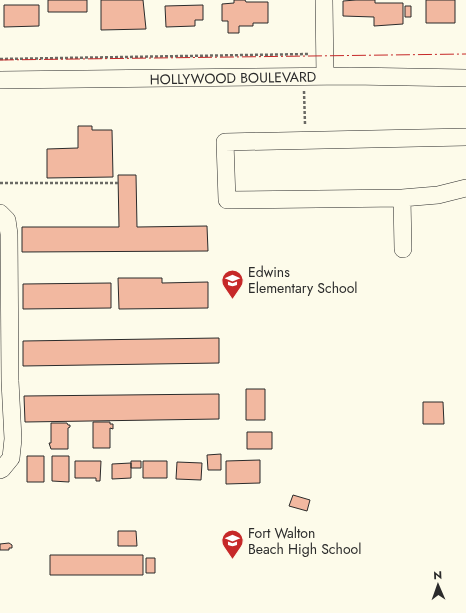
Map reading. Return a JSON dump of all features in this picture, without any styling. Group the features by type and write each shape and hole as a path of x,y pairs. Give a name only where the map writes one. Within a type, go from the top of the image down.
{"street":[{"path":"324,0 325,76"},
{"name":"HOLLYWOOD BOULEVARD","path":"0,80 325,76 466,78"},
{"path":"466,137 225,142 227,200 402,198 438,195 466,188"},
{"path":"402,198 403,249"},
{"path":"0,213 7,220 9,234 10,381 13,439 11,458 0,470"}],"path":[{"path":"304,54 305,141"},
{"path":"0,59 325,54"},
{"path":"0,183 118,183"}],"building":[{"path":"48,0 87,0 87,12 48,12"},
{"path":"101,0 143,0 146,29 101,30"},
{"path":"234,0 245,0 246,2 268,2 268,23 253,23 253,26 239,26 239,33 228,33 228,21 222,21 222,4 234,3"},
{"path":"375,0 375,3 403,3 403,24 374,26 374,17 343,16 343,1"},
{"path":"426,0 455,0 455,23 426,23"},
{"path":"4,5 39,5 39,26 4,27"},
{"path":"203,5 203,20 195,20 195,26 166,27 165,6"},
{"path":"405,6 411,6 411,17 405,17"},
{"path":"78,126 92,126 92,130 112,130 113,177 47,178 47,149 78,148"},
{"path":"118,175 136,175 137,227 207,226 208,251 22,252 22,227 119,227"},
{"path":"118,278 162,278 162,283 208,282 208,308 119,309"},
{"path":"111,283 111,308 23,309 23,284"},
{"path":"219,338 219,363 23,366 23,341"},
{"path":"246,389 265,389 265,420 246,420"},
{"path":"219,394 219,419 25,422 24,396"},
{"path":"423,402 443,402 444,424 423,424"},
{"path":"93,422 110,422 110,424 113,424 113,429 110,428 110,448 93,448"},
{"path":"51,423 67,423 70,425 68,428 68,449 51,449 49,443 51,443"},
{"path":"247,432 272,432 272,449 247,449"},
{"path":"221,454 221,470 208,470 207,455"},
{"path":"27,456 44,456 44,482 27,482"},
{"path":"52,456 69,456 69,482 52,481"},
{"path":"260,460 260,483 226,484 226,461"},
{"path":"75,461 101,461 100,481 96,481 96,478 75,478"},
{"path":"131,461 141,461 141,468 131,468"},
{"path":"143,461 167,461 167,478 143,478"},
{"path":"177,462 202,463 201,480 176,479"},
{"path":"131,463 131,478 112,479 112,464"},
{"path":"293,495 310,500 307,511 289,506"},
{"path":"118,531 136,531 137,546 118,546"},
{"path":"9,543 12,545 12,548 9,548 9,550 0,550 0,544"},
{"path":"50,555 143,555 143,575 50,575"},
{"path":"146,558 155,558 155,573 146,573"}],"power":[{"path":"0,60 466,54"}],"place":[{"name":"Edwins Elementary School","path":"233,300"},
{"name":"Fort Walton Beach High School","path":"233,560"}]}
